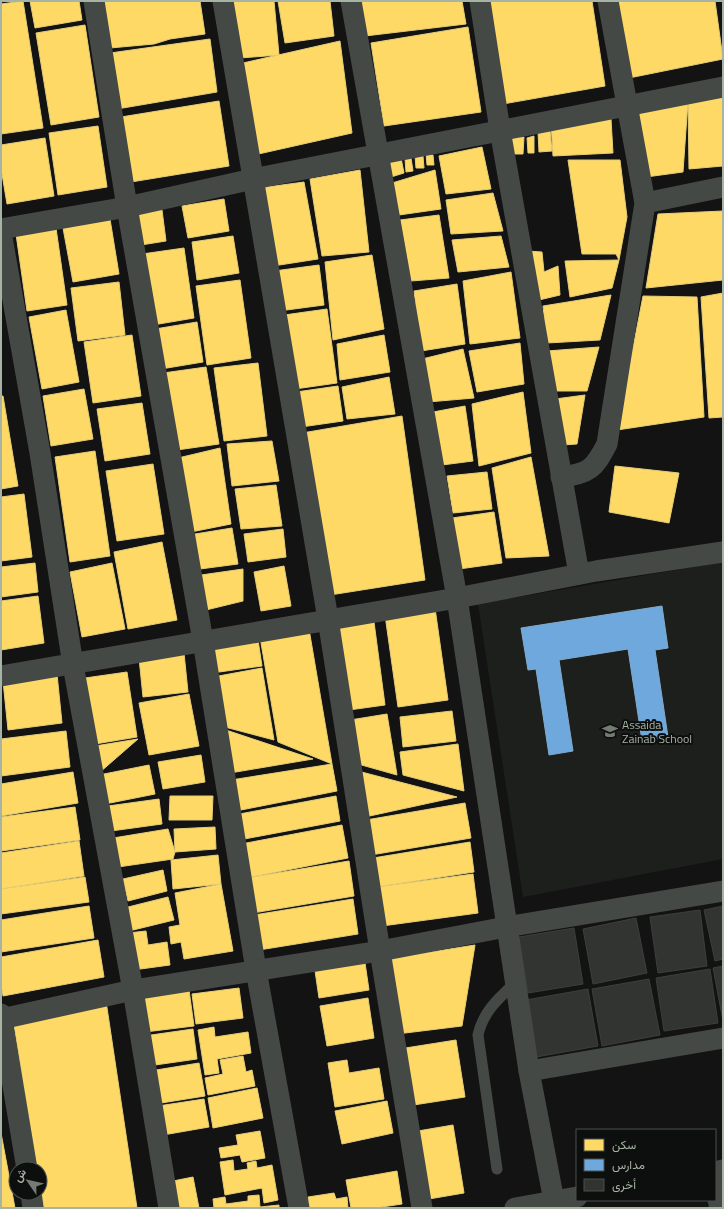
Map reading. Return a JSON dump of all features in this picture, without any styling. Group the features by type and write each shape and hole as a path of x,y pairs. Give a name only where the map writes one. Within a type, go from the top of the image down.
{"street":[{"path":"94,1 126,208 202,641 256,970 299,1208"},
{"path":"223,1 328,619 422,1208"},
{"path":"351,1 457,598 529,1071 554,1201"},
{"path":"480,1 500,130 579,574"},
{"path":"562,477 586,472 597,464 607,444 645,203 626,107 608,1"},
{"path":"169,1208 133,990 73,665 41,461 1,230 126,208 253,179 723,87"},
{"path":"645,203 723,187"},
{"path":"1,676 73,665 328,619 457,598 579,574 723,552"},
{"path":"26,1161 1,1017 133,990 380,951 506,927 723,891"},
{"path":"529,1071 723,1038"},
{"path":"716,1191 720,1208"},
{"path":"515,1208 576,1196"}],"lane":[{"path":"497,1169 478,1035 481,1022 488,1010 515,983"}],"shaded area":[{"name":"Assaida Zainab School","path":"723,562 723,859 523,897 478,604"}],"building: سكن":[{"path":"23,1 43,128 1,134 1,4"},
{"path":"30,1 79,1 82,20 35,28"},
{"path":"103,1 200,1 205,34 170,39 154,44 110,48"},
{"path":"229,1 274,1 279,55 240,58"},
{"path":"278,1 330,1 334,36 285,43"},
{"path":"361,1 462,1 466,24 365,36"},
{"path":"489,1 592,1 605,86 503,104"},
{"path":"618,1 715,1 723,59 629,78"},
{"path":"85,25 99,117 51,125 36,33"},
{"path":"468,27 481,112 384,126 371,43"},
{"path":"210,39 217,92 117,109 110,53"},
{"path":"340,41 352,133 254,155 243,63"},
{"path":"723,95 723,166 689,169 688,101"},
{"path":"219,101 229,166 131,182 121,117"},
{"path":"688,101 683,172 646,177 634,112"},
{"path":"611,119 613,153 553,156 551,122"},
{"path":"98,126 107,187 58,195 49,133"},
{"path":"550,130 552,151 539,152 538,132"},
{"path":"534,136 534,153 528,153 527,138"},
{"path":"524,137 523,154 512,154 511,138"},
{"path":"45,138 54,196 7,204 1,168 1,145"},
{"path":"482,147 491,189 446,194 439,156"},
{"path":"426,154 433,155 434,165 427,165"},
{"path":"415,156 423,156 424,168 416,168"},
{"path":"401,158 404,173 391,177 389,160"},
{"path":"411,158 413,171 406,172 405,159"},
{"path":"568,160 620,160 627,217 619,260 616,254 582,254"},
{"path":"360,170 369,252 322,256 310,179"},
{"path":"435,170 441,209 399,215 392,183"},
{"path":"304,182 318,259 273,266 260,188"},
{"path":"493,193 503,231 451,234 446,200"},
{"path":"224,199 229,231 188,238 182,206"},
{"path":"162,210 166,241 141,245 136,214"},
{"path":"723,211 723,280 646,288 658,214"},
{"path":"439,215 449,278 411,281 400,220"},
{"path":"110,219 119,274 73,282 63,228"},
{"path":"56,228 67,305 27,311 16,234"},
{"path":"233,236 239,273 197,280 192,242"},
{"path":"501,236 509,267 458,272 452,240"},
{"path":"184,248 194,318 153,325 142,254"},
{"path":"528,251 542,252 544,272 558,266 560,295 539,300"},
{"path":"372,255 384,329 333,340 325,262"},
{"path":"619,260 612,288 570,297 565,261"},
{"path":"319,265 324,305 279,311 274,271"},
{"path":"511,272 520,338 470,344 463,281"},
{"path":"240,280 251,358 207,365 196,286"},
{"path":"119,282 125,335 78,341 71,288"},
{"path":"457,284 465,344 421,351 414,291"},
{"path":"723,293 723,417 709,418 701,297"},
{"path":"611,295 600,340 547,343 543,306"},
{"path":"643,296 697,297 704,417 617,430"},
{"path":"327,309 337,383 295,389 284,315"},
{"path":"66,310 79,382 42,389 29,317"},
{"path":"197,322 203,362 161,369 155,329"},
{"path":"132,335 141,396 93,403 84,342"},
{"path":"384,335 390,372 340,380 337,344"},
{"path":"520,343 524,384 477,392 469,351"},
{"path":"599,347 587,391 554,391 547,351"},
{"path":"463,349 474,398 428,402 422,359"},
{"path":"258,363 267,436 224,441 214,368"},
{"path":"206,367 219,444 177,450 163,373"},
{"path":"389,377 395,414 347,419 342,387"},
{"path":"338,386 343,421 301,427 296,392"},
{"path":"84,389 93,439 51,446 43,396"},
{"path":"523,392 531,453 479,466 472,404"},
{"path":"585,395 577,444 563,445 555,399"},
{"path":"1,396 3,396 18,486 1,489"},
{"path":"142,403 150,454 105,461 97,409"},
{"path":"465,406 473,461 442,465 433,412"},
{"path":"402,416 425,580 330,595 302,433"},
{"path":"272,441 279,481 232,486 227,444"},
{"path":"220,448 231,524 191,532 178,458"},
{"path":"95,451 110,556 70,562 55,457"},
{"path":"531,457 549,556 506,558 492,468"},
{"path":"153,464 164,534 117,541 106,471"},
{"path":"615,466 679,473 669,523 609,512"},
{"path":"487,472 492,509 453,513 447,476"},
{"path":"276,485 282,526 241,529 235,489"},
{"path":"24,494 32,557 1,561 1,497"},
{"path":"494,512 502,563 459,569 452,518"},
{"path":"232,528 238,564 200,569 195,534"},
{"path":"283,529 286,557 248,562 244,534"},
{"path":"162,542 177,620 128,629 114,552"},
{"path":"35,563 38,592 1,597 1,567"},
{"path":"112,563 125,629 82,637 70,572"},
{"path":"284,566 291,606 261,611 254,572"},
{"path":"243,569 243,601 206,610 201,575"},
{"path":"38,596 44,643 1,650 1,601"},
{"path":"435,608 448,700 398,707 385,615"},
{"path":"374,622 385,705 349,710 338,628"},
{"path":"309,629 332,764 278,742 260,637"},
{"path":"258,640 262,666 212,673 208,647"},
{"path":"184,653 188,692 143,697 139,658"},
{"path":"262,668 274,740 221,726 213,677"},
{"path":"127,672 137,737 95,744 85,678"},
{"path":"57,674 62,723 8,730 3,681"},
{"path":"189,694 199,746 149,755 139,703"},
{"path":"452,711 456,741 403,747 400,717"},
{"path":"387,714 397,775 358,764 350,720"},
{"path":"223,729 313,759 230,773"},
{"path":"66,731 70,767 1,776 1,739"},
{"path":"138,739 99,773 95,746"},
{"path":"458,744 464,791 403,775 400,752"},
{"path":"201,755 205,782 163,789 158,762"},
{"path":"332,764 337,791 236,811 231,780"},
{"path":"149,765 155,794 105,804 99,775"},
{"path":"354,770 457,797 365,817"},
{"path":"73,772 78,803 1,816 1,784"},
{"path":"170,796 213,796 212,820 169,820"},
{"path":"336,796 340,821 239,840 234,815"},
{"path":"159,799 162,824 111,831 108,806"},
{"path":"465,803 471,838 371,855 366,820"},
{"path":"75,807 80,840 1,851 1,817"},
{"path":"342,825 348,858 247,878 241,844"},
{"path":"215,827 216,849 175,852 174,829"},
{"path":"168,829 175,852 173,859 118,867 113,838"},
{"path":"79,841 84,876 1,889 1,853"},
{"path":"470,842 474,872 377,887 373,858"},
{"path":"218,855 221,884 173,889 171,860"},
{"path":"349,861 354,896 253,913 247,878"},
{"path":"163,870 167,891 128,901 123,879"},
{"path":"473,874 478,913 382,926 377,887"},
{"path":"85,877 89,902 1,914 1,889"},
{"path":"221,884 233,951 184,959 181,942 171,944 169,927 180,925 175,893"},
{"path":"168,897 174,920 125,932 120,909"},
{"path":"353,899 358,934 259,950 254,915"},
{"path":"89,906 94,938 1,952 1,920"},
{"path":"146,931 148,945 167,942 170,965 133,970 128,933"},
{"path":"98,940 104,977 3,996 1,984 1,957"},
{"path":"475,945 462,1026 397,1034 381,960"},
{"path":"364,956 369,990 319,998 314,964"},
{"path":"239,988 243,1018 196,1024 192,994"},
{"path":"189,990 194,1026 145,1032 140,997"},
{"path":"368,998 374,1038 327,1046 320,1006"},
{"path":"106,1001 137,1208 44,1208 43,1201 48,1201 48,1161 36,1161 13,1019"},
{"path":"214,1027 215,1037 248,1032 251,1053 217,1059 219,1073 205,1075 198,1030"},
{"path":"193,1029 197,1059 148,1066 144,1036"},
{"path":"456,1040 465,1097 407,1106 399,1049"},
{"path":"243,1056 246,1072 252,1070 255,1086 208,1095 205,1078 223,1074 220,1060"},
{"path":"347,1060 349,1073 379,1068 384,1099 335,1107 328,1063"},
{"path":"199,1063 205,1096 155,1104 150,1071"},
{"path":"257,1088 263,1118 213,1128 208,1098"},
{"path":"204,1099 209,1127 163,1135 158,1106"},
{"path":"387,1101 393,1133 342,1144 335,1111"},
{"path":"453,1125 464,1193 423,1200 412,1132"},
{"path":"260,1131 265,1158 242,1162 240,1155 221,1158 219,1148 238,1145 236,1135"},
{"path":"1,1133 8,1170 8,1201 14,1201 15,1208 1,1208"},
{"path":"233,1160 234,1171 248,1169 247,1163 256,1161 257,1168 272,1165 278,1200 264,1203 262,1188 225,1195 220,1162"},
{"path":"397,1171 402,1204 375,1208 351,1208 346,1180"},
{"path":"193,1177 199,1208 173,1208 168,1182"},
{"path":"334,1193 336,1199 347,1197 348,1208 309,1208 308,1197"},
{"path":"259,1195 260,1207 279,1205 279,1208 214,1208 213,1199 225,1197 226,1204 248,1201 248,1196"}],"building: مدارس":[{"path":"662,606 668,648 655,650 668,737 642,741 628,649 559,660 573,751 549,755 536,669 528,670 521,628"}],"building: أخرى":[{"path":"723,906 723,959 715,961 704,910"},
{"path":"700,910 707,966 658,973 650,917"},
{"path":"636,918 647,973 593,984 583,929"},
{"path":"574,928 583,984 528,993 519,937"},
{"path":"723,966 723,1021 713,968"},
{"path":"710,969 718,1023 664,1031 656,978"},
{"path":"649,979 660,1035 602,1046 592,989"},
{"path":"588,989 598,1046 536,1057 526,1000"}],"place":[{"name":"Assaida Zainab School","path":"610,731"}]}
